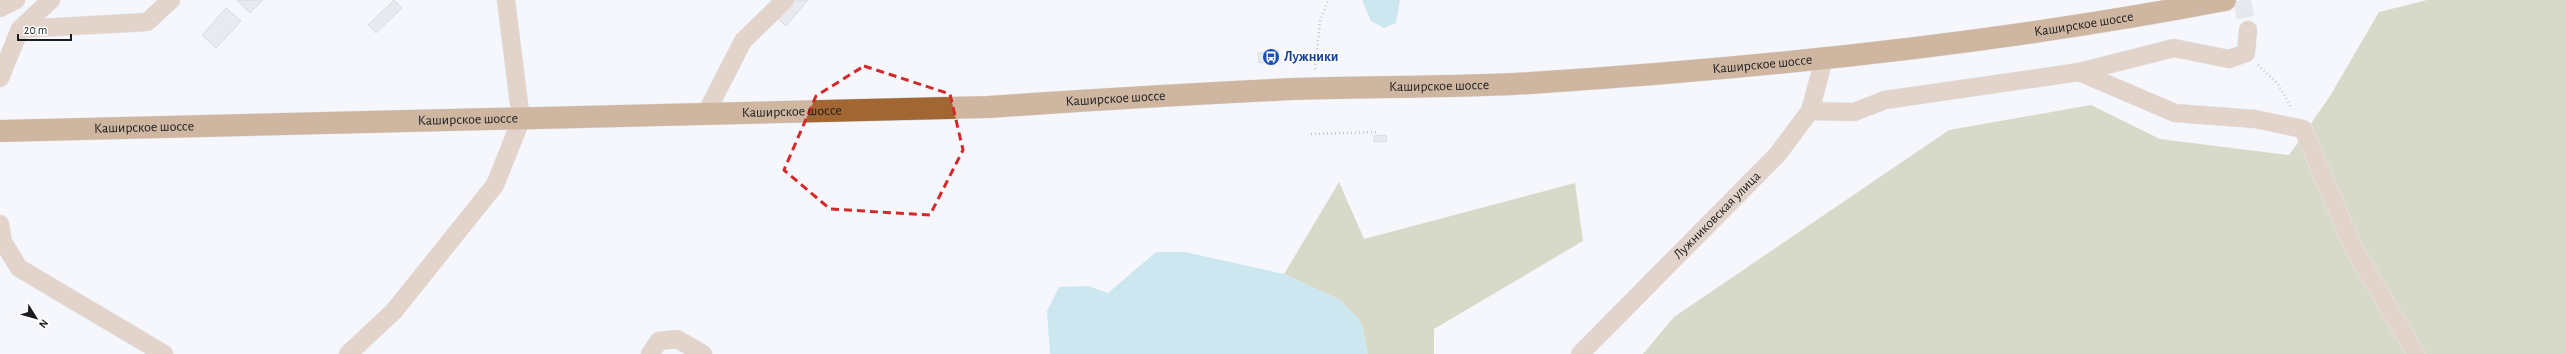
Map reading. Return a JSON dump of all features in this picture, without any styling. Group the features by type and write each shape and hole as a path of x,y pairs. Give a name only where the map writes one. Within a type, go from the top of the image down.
{"main road":[{"name":"Каширское шоссе","path":"0,131 521,120 706,113 988,107 1135,96 1291,89 1529,83 1824,59 2006,37 2225,0"}],"street":[{"path":"0,8 16,0"},
{"path":"1,71 20,30 51,0"},
{"path":"20,30 147,22 171,0"},
{"path":"349,354 394,311 495,185 521,120 506,0"},
{"path":"706,113 744,41 785,0"},
{"path":"1810,111 1854,112 1885,100 2079,72 2174,48 2229,59 2246,54 2248,30"},
{"name":"Лужниковская улица","path":"1580,354 1777,154 1810,111 1824,59"},
{"path":"2079,72 2175,113 2255,119 2303,129 2354,249 2416,354"},
{"path":"0,224 1,244 19,268 164,354"},
{"path":"650,354 659,341 677,339 703,354"}],"path":[{"path":"1315,70 1320,21 1328,0"},
{"path":"2246,54 2278,84 2303,129"},
{"path":"1311,134 1379,132"}],"highlighted area":[{"path":"864,66 950,94 963,150 930,215 830,209 784,170 816,96"}],"green space":[{"path":"2427,0 2566,0 2566,354 1643,354 1674,317 1949,130 2091,105 2160,139 2289,155 2330,96 2379,12"},
{"path":"1339,182 1364,239 1575,183 1583,241 1434,329 1434,354 1368,354 1361,322 1340,300 1284,274"}],"water":[{"path":"1362,0 1400,0 1396,23 1384,28 1371,21"},
{"path":"1156,252 1185,252 1284,274 1340,300 1361,322 1368,354 1050,354 1047,311 1059,287 1088,286 1108,293"}],"building":[{"path":"237,0 263,0 250,13"},
{"path":"394,0 402,8 376,33 368,25"},
{"path":"787,0 808,0 786,26 774,15"},
{"path":"226,8 241,21 216,48 202,35"},
{"path":"1278,50 1279,61 1259,63 1258,53"},
{"path":"1386,135 1387,141 1374,142 1374,136"}],"tunnel":[{"path":"2242,0 2248,30"}],"place":[{"name":"Лужники","path":"1271,57"}]}
